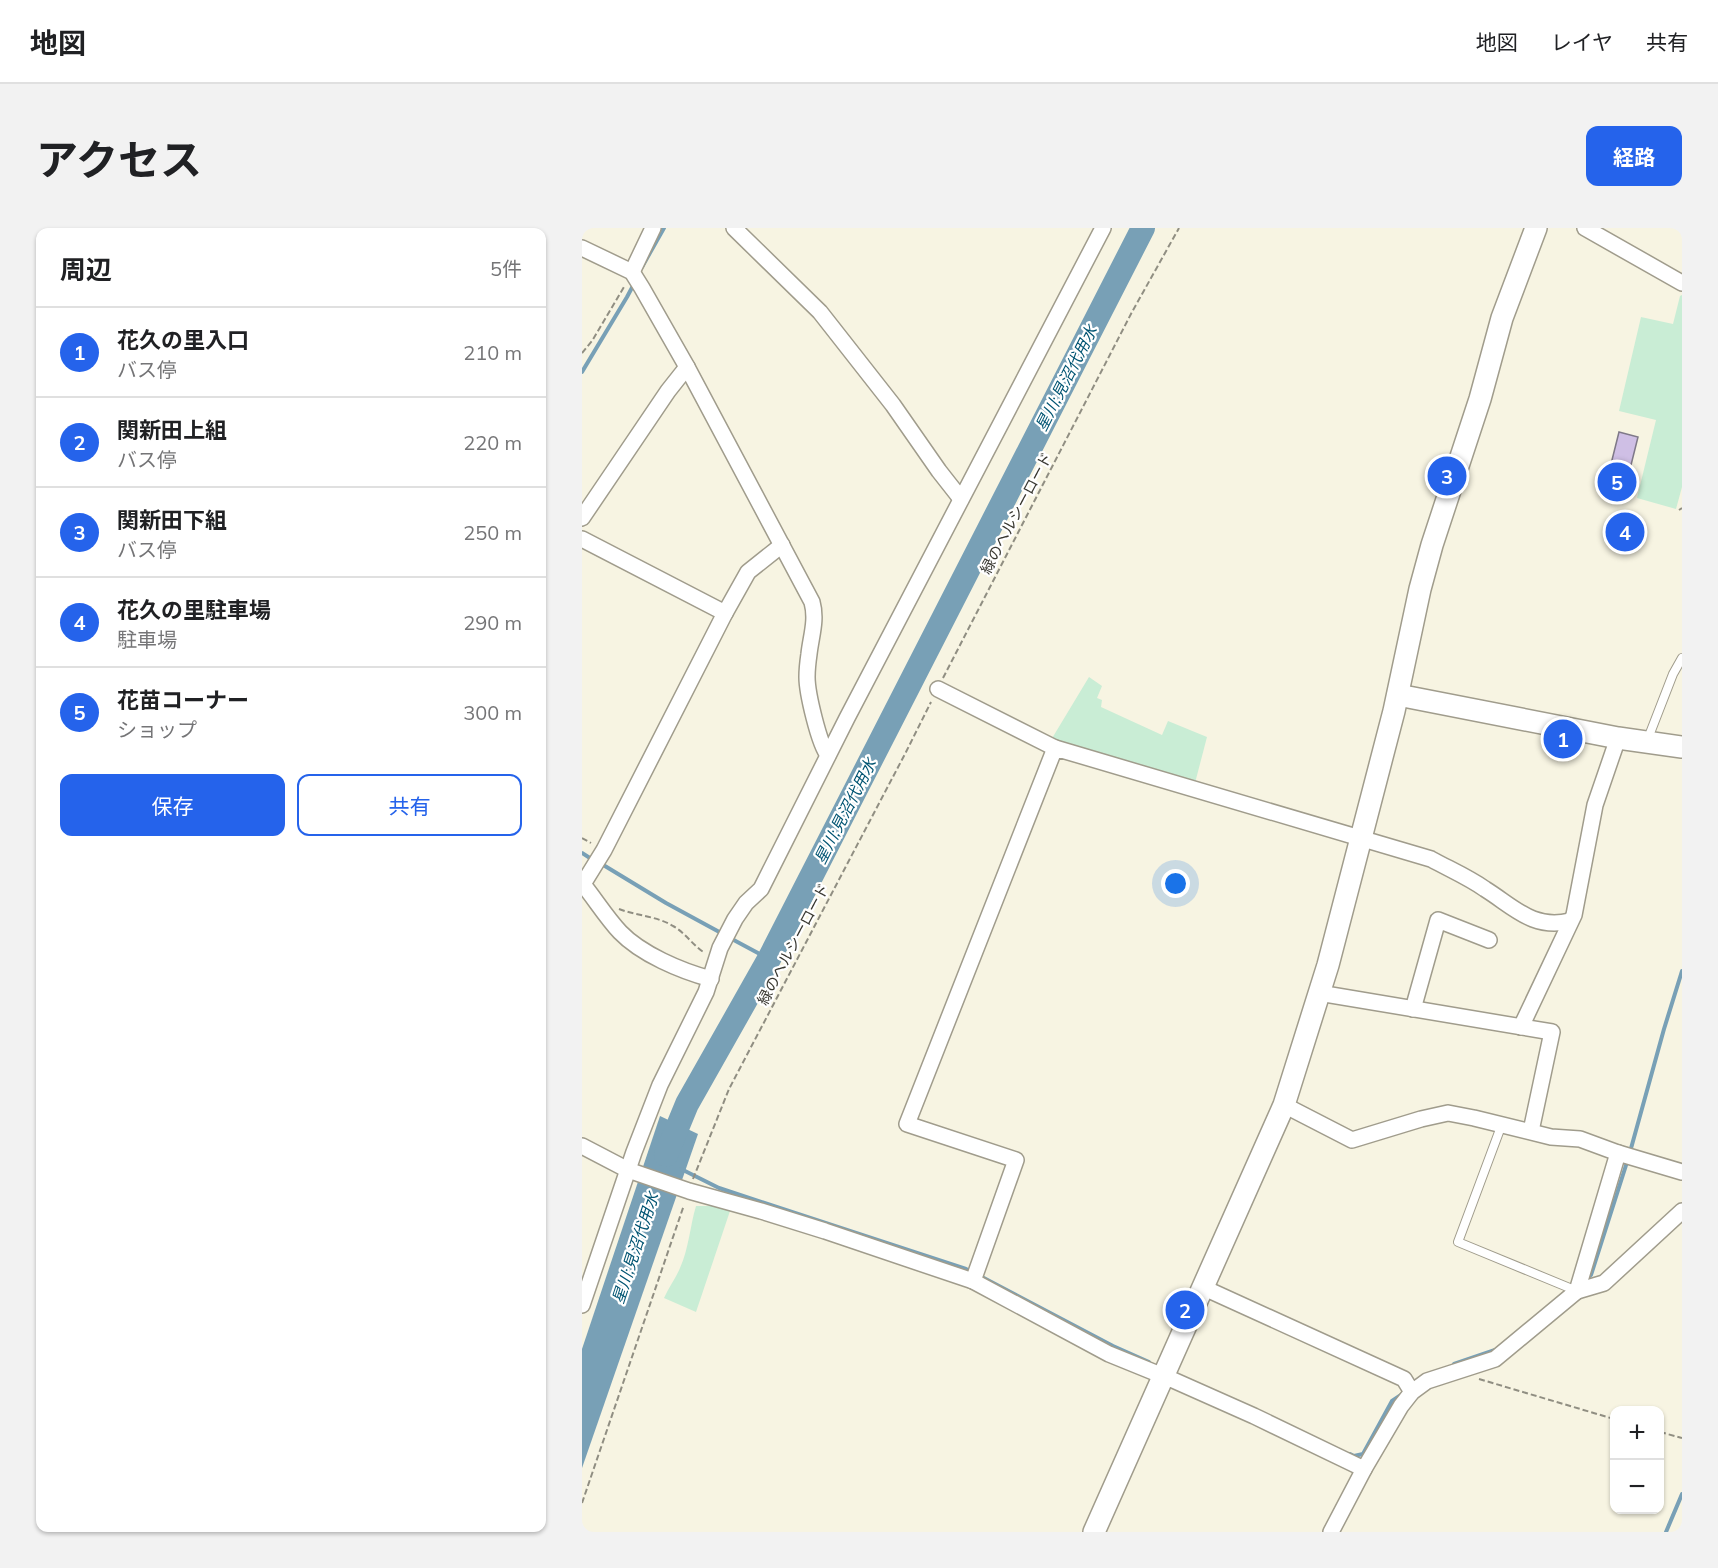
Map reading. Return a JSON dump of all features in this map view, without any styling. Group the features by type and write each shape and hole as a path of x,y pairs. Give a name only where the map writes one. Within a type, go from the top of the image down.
{"street":[{"path":"632,273 653,228"},
{"path":"734,228 820,312 893,405 961,499"},
{"path":"582,1305 632,1172 660,1085 711,979 714,951 746,903 761,889 828,755 1103,228"},
{"path":"1094,1532 1284,1105 1328,965 1398,695 1420,589 1432,545 1480,399 1502,318 1536,228"},
{"path":"1585,228 1682,281"},
{"path":"582,248 632,273 642,288 687,367 812,602 815,614 807,679 818,733 828,755"},
{"path":"582,518 668,391 687,367"},
{"path":"582,539 725,613"},
{"path":"711,979 664,961 638,948 619,931 586,880 602,855 748,572 782,545"},
{"path":"938,688 1055,748 1431,859 1485,888 1512,909 1536,920 1558,924 1570,921"},
{"path":"1398,695 1618,738 1682,747"},
{"path":"1521,1027 1574,915 1595,805 1618,738"},
{"path":"973,1281 1016,1160 907,1124 1055,748"},
{"path":"1413,1009 1438,920 1489,940"},
{"path":"1319,993 1552,1032 1531,1131"},
{"path":"1284,1105 1352,1140 1448,1113 1551,1137 1580,1139 1682,1172"},
{"path":"582,1146 632,1172 771,1214 973,1281 1109,1354 1254,1416 1364,1469"},
{"path":"1577,1291 1618,1153"},
{"path":"1331,1532 1364,1469 1401,1406 1412,1392 1427,1381 1495,1359 1577,1291 1604,1283 1682,1211"},
{"path":"1202,1287 1404,1379 1412,1392"}],"lane":[{"path":"1647,742 1673,674 1682,658"},
{"path":"1502,1124 1458,1242 1577,1291"}],"path":[{"name":"緑のヘルシーロード","path":"582,1503 686,1190 729,1089 910,744 1132,312 1179,228"},
{"path":"582,353 592,341 632,273"},
{"path":"614,906 627,912 665,921 683,932 696,948 714,951"},
{"path":"1453,1372 1610,1418"},
{"path":"1664,1433 1682,1438"}],"green space":[{"path":"1682,295 1682,487 1676,509 1637,498 1656,420 1619,411 1641,317 1673,324"},
{"path":"1089,677 1102,686 1097,698 1102,700 1101,707 1162,735 1168,721 1207,737 1195,783 1051,740"},
{"path":"696,1206 712,1206 730,1211 696,1312 664,1298 683,1260"}],"water":[{"path":"660,1116 698,1134 582,1468 582,1349"}],"building":[{"path":"1619,432 1638,437 1628,477 1609,472"}],"waterway":[{"path":"642,267 664,228"},
{"name":"星川;見沼代用水","path":"666,1155 687,1104 769,959 1143,228"},
{"path":"582,372 635,282"},
{"path":"582,853 593,860"},
{"path":"600,863 723,934"},
{"path":"730,938 769,959"},
{"path":"1630,1152 1682,971"},
{"path":"1586,1279 1591,1275 1628,1159"},
{"path":"681,1169 719,1188 973,1272"},
{"path":"980,1276 1113,1346 1149,1362"},
{"path":"1454,1364 1498,1349"},
{"path":"1350,1454 1354,1456 1363,1454 1392,1401 1404,1393"},
{"path":"1666,1532 1682,1494"}],"place":[{"name":"関新田下組","path":"1447,476"},
{"name":"花苗コーナー","path":"1617,482"},
{"name":"花久の里駐車場","path":"1625,532"},
{"name":"花久の里入口","path":"1563,739"},
{"name":"関新田上組","path":"1185,1310"}]}
